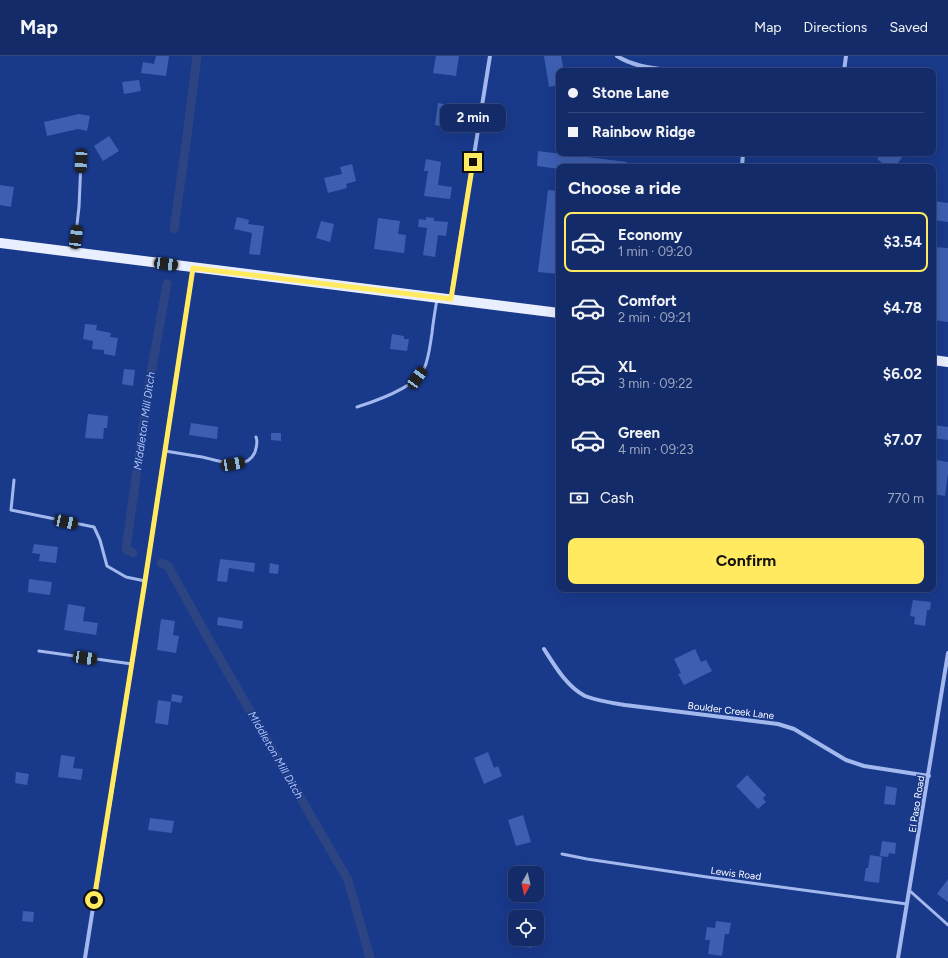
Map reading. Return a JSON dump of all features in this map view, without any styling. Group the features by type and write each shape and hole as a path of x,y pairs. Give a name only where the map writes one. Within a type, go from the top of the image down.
{"main road":[{"path":"0,243 556,313"},
{"path":"936,360 948,362"}],"street":[{"path":"451,299 490,56"},
{"path":"617,56 634,64 650,68"},
{"path":"844,68 846,56"},
{"path":"85,958 193,268"},
{"name":"Boulder Creek Lane","path":"544,649 571,685 585,695 602,702 778,724 794,729 846,760 864,766 929,776"},
{"name":"El Paso Road","path":"898,958 948,653"}],"lane":[{"path":"74,253 80,207 81,161"},
{"path":"357,407 374,401 407,385 417,378 424,370 430,346 437,298"},
{"path":"165,451 233,464 246,462 254,454 258,441 256,437"},
{"path":"14,480 12,510 94,527 100,540 108,566 126,577 145,581"},
{"path":"39,651 132,664"},
{"name":"Lewis Road","path":"562,854 707,877 907,904"},
{"path":"910,891 948,925"}],"building":[{"path":"156,56 169,56 166,76 141,73 143,62 154,64"},
{"path":"436,56 459,56 456,76 433,73"},
{"path":"544,56 561,56 563,68 556,68 556,86 549,87"},
{"path":"139,80 141,91 124,94 122,82"},
{"path":"438,103 450,105 446,127 435,125"},
{"path":"79,114 90,116 87,131 78,129 47,136 44,122"},
{"path":"109,136 119,151 103,161 94,146"},
{"path":"538,151 556,153 556,156 578,156 627,162 627,164 556,164 556,169 537,166"},
{"path":"880,156 903,156 898,163 900,164 884,164 877,159"},
{"path":"426,159 441,162 438,185 452,187 450,199 424,196 428,171 424,171"},
{"path":"352,164 356,181 346,184 347,188 328,193 324,178 342,174 340,167"},
{"path":"0,185 14,187 11,207 0,205"},
{"path":"548,190 556,191 556,274 538,272"},
{"path":"936,201 948,203 948,222 936,220"},
{"path":"237,217 249,220 248,224 264,226 260,255 249,254 252,233 234,229"},
{"path":"426,217 434,218 434,221 448,222 446,236 438,235 435,257 423,255 427,228 418,227 419,219 426,220"},
{"path":"378,218 400,221 398,234 406,235 404,253 374,249"},
{"path":"321,221 334,224 330,242 316,238"},
{"path":"936,247 948,248 948,322 936,320"},
{"path":"85,324 97,325 96,330 111,333 110,337 118,338 115,356 104,354 104,350 92,349 93,341 83,339"},
{"path":"392,334 404,336 404,339 409,339 407,351 390,349"},
{"path":"124,369 135,370 133,386 122,384"},
{"path":"88,414 108,416 107,428 104,428 103,439 85,438"},
{"path":"191,423 218,427 217,439 189,435"},
{"path":"936,425 948,427 948,440 936,438"},
{"path":"271,433 281,433 281,441 271,440"},
{"path":"936,460 948,462 945,496 936,494"},
{"path":"34,544 58,547 56,563 39,561 40,554 32,553"},
{"path":"220,559 255,563 254,572 229,568 227,582 217,581"},
{"path":"270,563 279,565 278,574 269,573"},
{"path":"29,579 52,582 50,595 28,592"},
{"path":"913,600 931,602 930,610 927,610 925,626 914,624 915,617 910,616"},
{"path":"68,604 85,607 83,621 98,623 96,635 64,630"},
{"path":"218,617 243,621 242,629 217,625"},
{"path":"161,619 175,621 173,635 179,636 176,653 157,650"},
{"path":"695,649 701,662 706,660 712,671 684,685 678,674 681,673 674,659"},
{"path":"172,694 183,696 181,703 171,701"},
{"path":"158,700 171,702 168,725 155,723"},
{"path":"488,752 494,768 498,766 502,776 484,784 474,758"},
{"path":"61,755 75,757 73,768 83,769 81,780 58,777"},
{"path":"16,772 29,774 27,785 15,783"},
{"path":"747,775 766,795 763,798 766,802 758,809 736,786"},
{"path":"886,786 897,788 895,805 884,804"},
{"path":"523,815 531,842 516,846 508,820"},
{"path":"150,818 174,821 172,833 148,830"},
{"path":"882,841 896,843 895,854 889,853 888,857 880,856"},
{"path":"870,855 882,857 879,883 864,881"},
{"path":"948,879 948,902 937,894"},
{"path":"23,911 34,912 33,922 22,921"},
{"path":"716,921 731,923 729,934 725,934 722,956 708,954 710,940 705,940 707,927 715,928"},
{"path":"518,946 532,946 532,948"}],"waterway":[{"name":"MIddleton Mill Ditch","path":"174,229 197,56"},
{"name":"MIddleton Mill Ditch","path":"133,553 126,549 149,384 167,284"},
{"name":"MIddleton Mill Ditch","path":"161,563 168,566 348,880 370,958"}],"route":[{"path":"94,900 193,268 451,299 473,162"}]}
